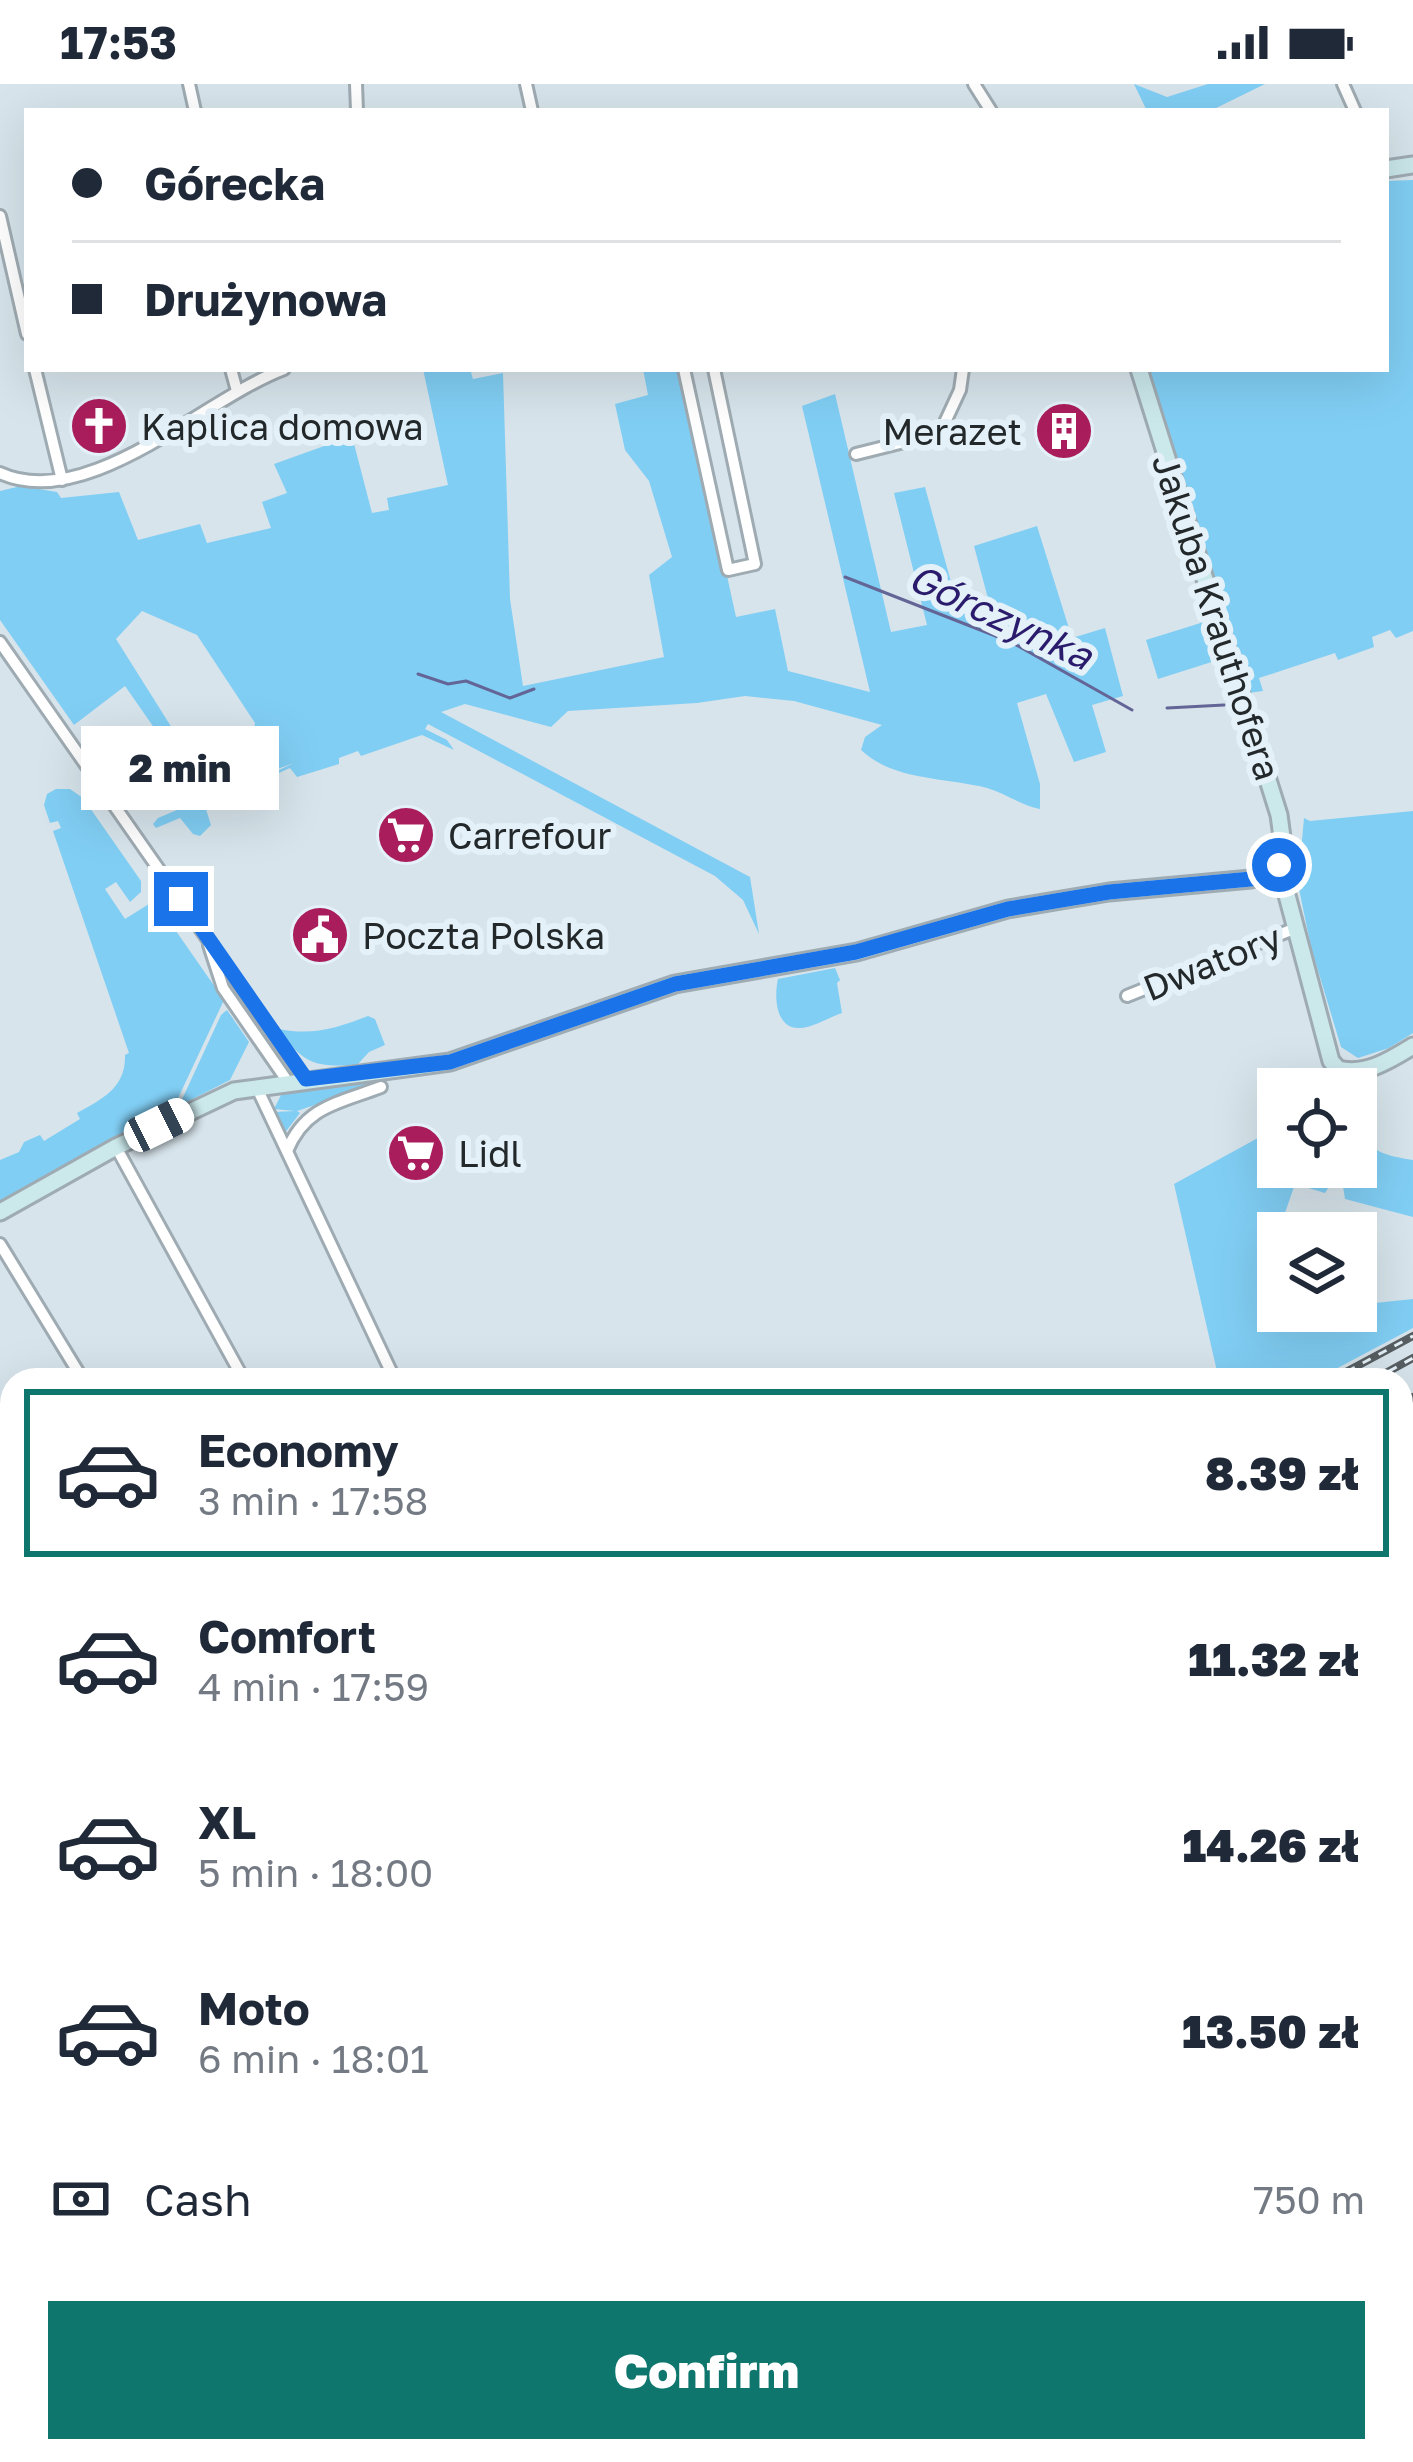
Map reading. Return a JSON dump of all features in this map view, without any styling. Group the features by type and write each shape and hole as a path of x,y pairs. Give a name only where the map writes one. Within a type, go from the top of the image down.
{"street":[{"path":"0,216 24,321"},
{"path":"36,372 62,480"},
{"path":"232,372 237,391"},
{"path":"0,472 26,482 62,480 107,465 278,372"},
{"path":"685,372 728,570 755,563 714,372"},
{"path":"856,454 940,434 960,390 963,372"},
{"name":"Jakuba Krauthofera","path":"1140,372 1279,814 1284,852 1279,865 1334,1066 1344,1071 1364,1070 1413,1046"},
{"path":"0,642 306,1079"},
{"path":"0,1212 218,1096 256,1086 450,1062 675,984 856,952 1008,909 1109,892 1251,879 1279,865"},
{"name":"Dwatory","path":"1127,996 1296,928"},
{"path":"207,936 223,988 288,1082"},
{"path":"256,1086 389,1368"},
{"path":"286,1151 307,1117 381,1087"},
{"path":"116,1147 237,1368"},
{"path":"0,1244 76,1368"}],"shaded area":[{"path":"1134,84 1167,97 1208,84 1265,84 1216,108 1146,108"},
{"path":"1413,180 1413,631 1396,638 1390,630 1372,637 1374,647 1338,660 1335,653 1259,678 1263,691 1248,693 1146,372 1389,372 1389,181"},
{"path":"424,372 471,372 473,379 503,373 510,599 523,686 664,657 649,575 672,557 649,481 625,450 615,404 648,395 644,372 683,372 736,617 775,609 788,671 870,692 802,406 835,394 891,632 927,625 894,493 925,487 960,615 990,606 974,546 1037,526 1072,638 1105,628 1123,696 1092,705 1106,752 1074,762 1046,694 1017,703 1040,784 1040,809 987,788 889,767 861,750 865,737 882,725 794,701 745,696 568,711 551,727 465,704 441,712 750,877 759,934 743,900 715,876 428,724 425,729 447,740 454,750 422,735 361,756 358,751 339,758 339,764 297,777 290,768 205,806 211,825 200,836 180,818 156,828 153,824 158,818 203,799 206,804 294,763 247,780 255,723 197,635 142,611 116,639 206,782 141,807 113,775 164,742 125,686 74,725 0,620 0,491 21,486 57,492 61,498 119,492 138,540 200,524 207,543 271,528 262,502 287,493 274,464 352,436 372,513 389,510 387,498 448,485"},
{"path":"1207,621 1218,660 1158,679 1146,640"},
{"path":"70,789 83,798 141,881 141,892 130,902 116,882 105,889 125,919 149,904 160,908 224,1000 173,1109 0,1203 0,1160 19,1152 24,1142 40,1135 44,1141 80,1119 77,1113 117,1084 129,1053 53,831 61,828 58,821 50,823 44,805 47,794"},
{"path":"1413,811 1413,1033 1389,1048 1358,1058 1341,1047 1311,947 1298,884 1304,818"},
{"path":"835,968 842,1013 806,1027 786,1024 777,1003 778,979"},
{"path":"227,1010 249,1042 230,1080 179,1106 221,1015"},
{"path":"368,1016 375,1019 385,1045 369,1052 357,1065 312,1061 279,1029 324,1030"},
{"path":"369,1080 371,1086 297,1111 284,1134 274,1112 295,1111 274,1109 282,1093"},
{"path":"1257,1139 1257,1188 1294,1188 1285,1212 1257,1212 1257,1332 1377,1332 1377,1303 1413,1299 1413,1328 1338,1368 1216,1368 1174,1184"},
{"path":"1377,1150 1413,1160 1413,1217 1345,1199 1343,1188 1377,1188"}],"waterway":[{"name":"Górczynka","path":"845,577 1011,642 1132,710"},
{"name":"Górczynka","path":"418,674 448,684 466,681 510,698 534,689"},
{"name":"Górczynka","path":"1167,708 1224,705"}],"railway":[{"path":"1353,1368 1413,1336"},
{"path":"1395,1368 1413,1358"}],"place":[{"name":"Kaplica domowa","path":"99,426"},
{"name":"Merazet","path":"1064,431"},
{"name":"Carrefour","path":"406,835"},
{"name":"Poczta Polska","path":"320,935"},
{"name":"Lidl","path":"416,1153"}],"route":[{"path":"181,899 306,1079 450,1062 675,984 856,952 1008,909 1109,892 1251,879 1279,865"}]}
